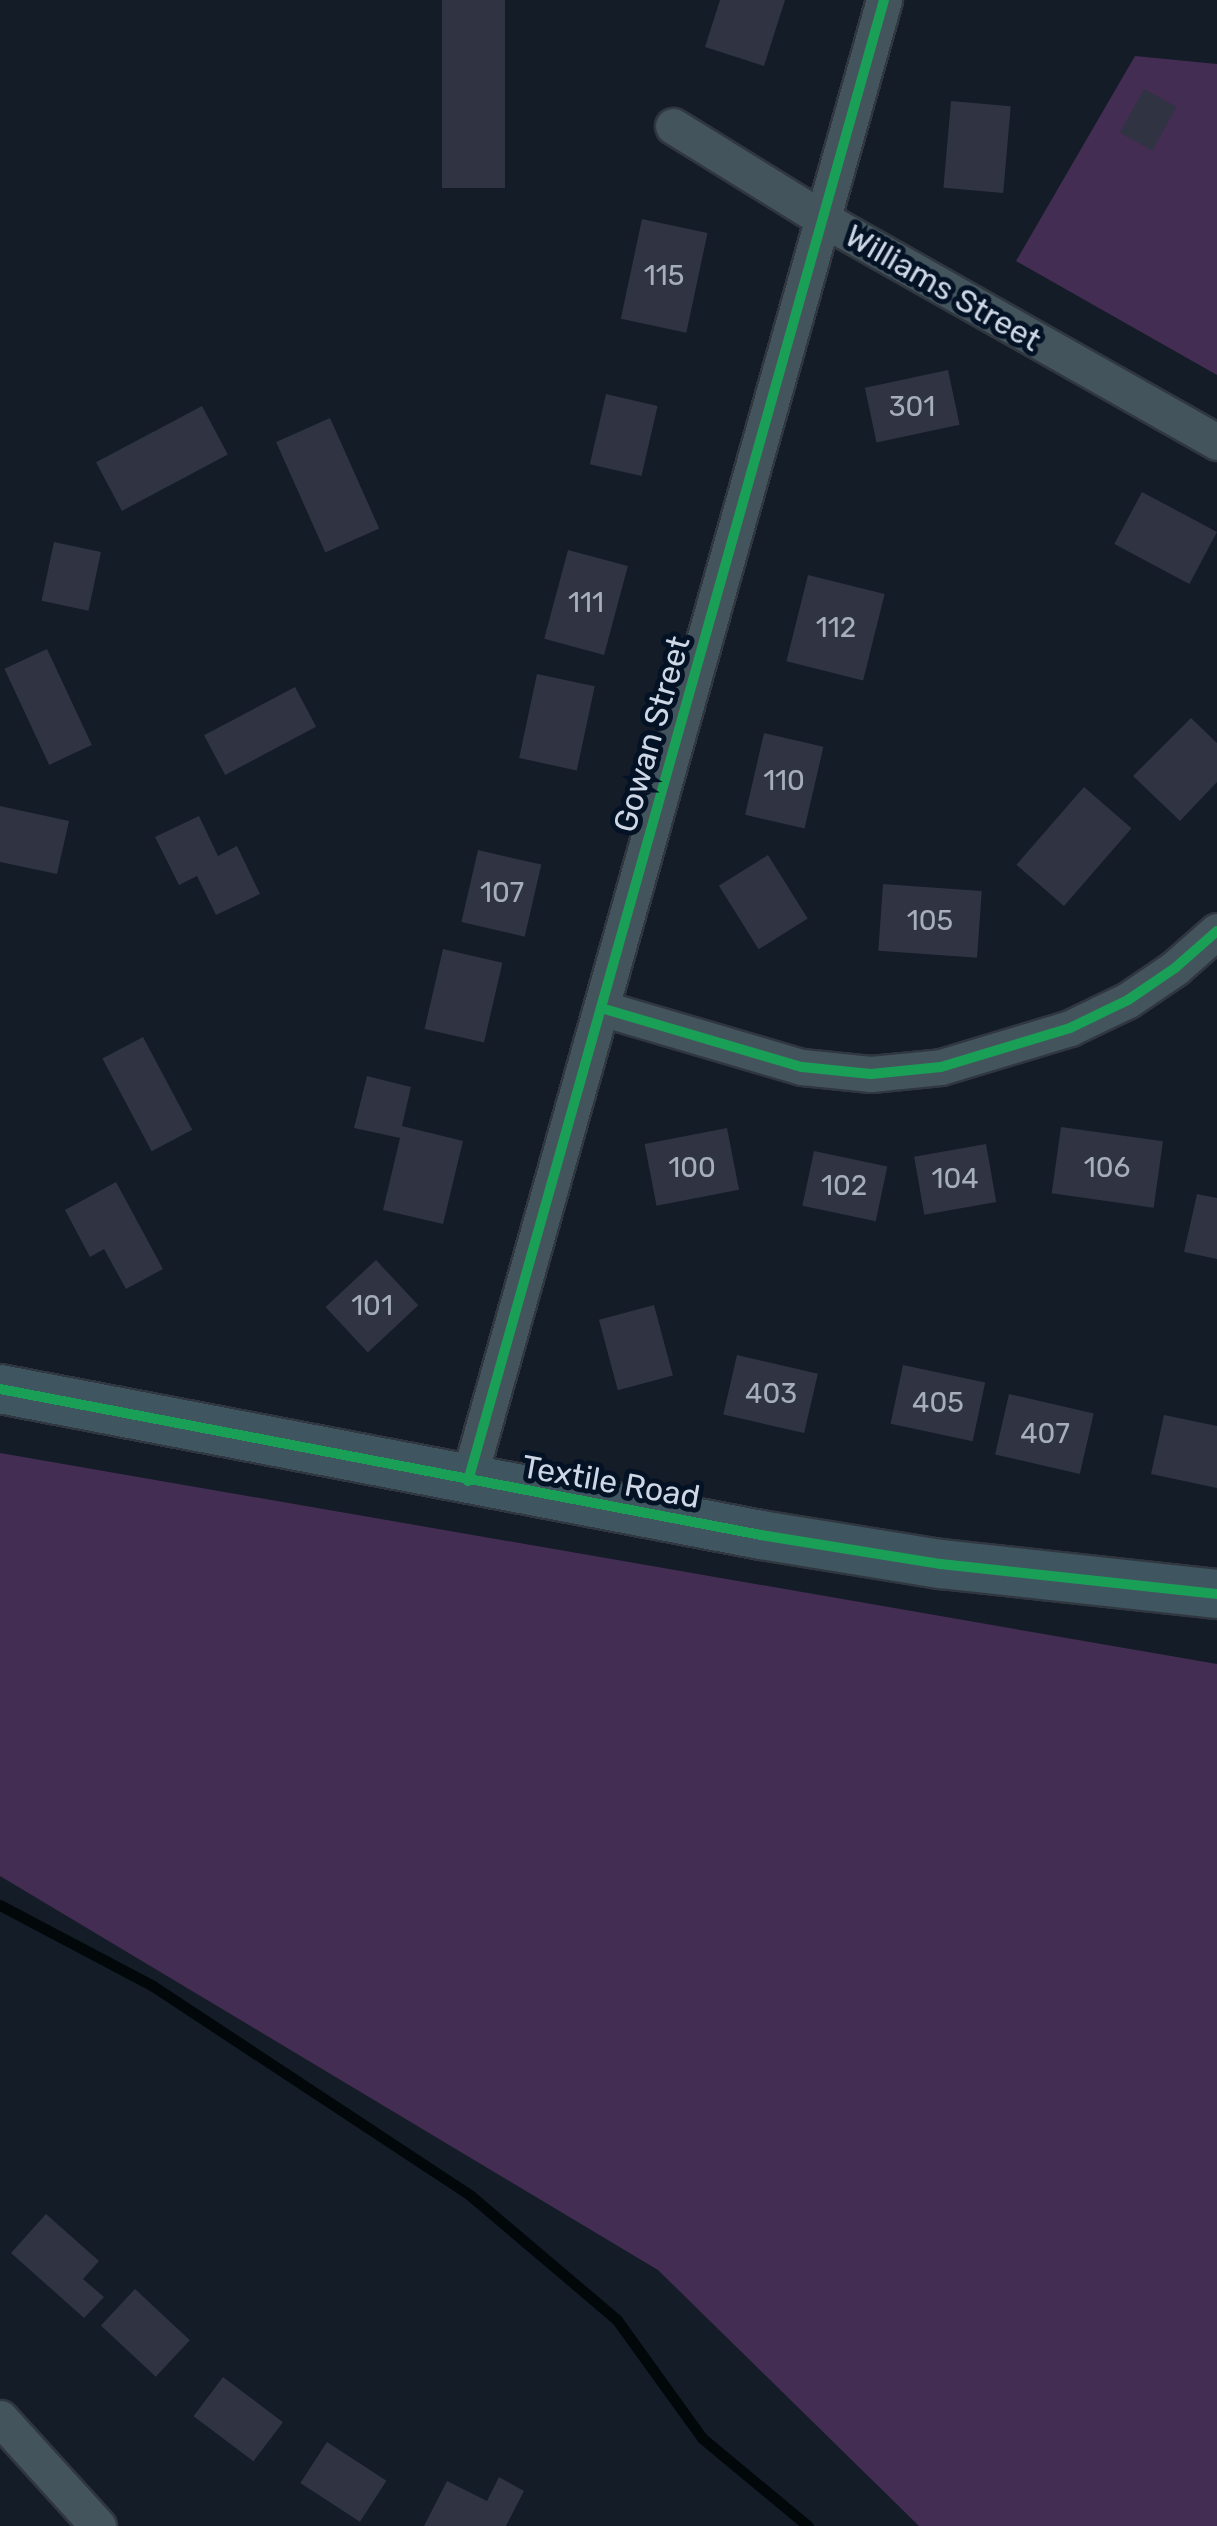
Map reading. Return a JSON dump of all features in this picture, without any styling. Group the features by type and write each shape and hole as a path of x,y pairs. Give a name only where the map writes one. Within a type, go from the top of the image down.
{"street":[{"name":"Gowan Street","path":"468,1482 884,0"},
{"name":"Williams Street","path":"672,126 823,219 1217,442"},
{"path":"601,1008 802,1067 871,1074 940,1067 1070,1028 1128,1000 1175,968 1217,931"},
{"name":"Textile Road","path":"0,1389 468,1482 941,1564 1217,1594"},
{"path":"0,2418 98,2526"}],"shaded area":[{"path":"1135,56 1217,64 1217,375 1016,261"},
{"path":"0,1453 1217,1664 1217,2526 919,2526 658,2270 0,1876"}],"building":[{"path":"442,0 505,0 505,188 442,188"},
{"path":"720,0 785,0 764,66 705,47"},
{"path":"1144,89 1176,107 1152,151 1120,133"},
{"path":"951,101 1011,106 1003,193 943,188"},
{"path":"642,219 708,233 686,333 621,319"},
{"path":"948,370 960,425 877,442 865,388"},
{"path":"606,394 658,406 641,476 590,464"},
{"path":"202,406 228,455 122,511 96,462"},
{"path":"330,418 379,529 325,553 276,442"},
{"path":"1142,492 1217,532 1189,584 1114,544"},
{"path":"54,542 101,552 88,611 42,601"},
{"path":"568,550 628,566 604,655 544,639"},
{"path":"808,575 885,594 863,680 786,661"},
{"path":"47,649 92,745 49,765 4,669"},
{"path":"537,674 595,686 577,770 519,758"},
{"path":"295,687 316,727 225,775 204,735"},
{"path":"1191,718 1217,743 1217,782 1180,821 1133,776"},
{"path":"764,733 823,747 805,829 745,815"},
{"path":"1084,787 1132,828 1064,906 1016,865"},
{"path":"0,806 69,821 57,874 0,862"},
{"path":"199,816 218,856 237,846 260,894 216,915 197,876 179,885 155,837"},
{"path":"478,850 541,865 525,937 461,922"},
{"path":"768,855 808,919 759,949 719,886"},
{"path":"883,884 982,891 977,958 878,951"},
{"path":"443,949 502,963 484,1043 425,1029"},
{"path":"143,1037 192,1130 152,1151 102,1059"},
{"path":"367,1076 411,1087 402,1126 463,1141 443,1224 383,1210 400,1138 354,1128"},
{"path":"1061,1127 1163,1141 1154,1208 1052,1193"},
{"path":"727,1128 739,1190 657,1206 645,1144"},
{"path":"986,1144 996,1202 924,1215 914,1157"},
{"path":"814,1151 887,1167 876,1221 802,1206"},
{"path":"116,1182 163,1269 126,1289 104,1249 90,1257 65,1210"},
{"path":"1197,1194 1217,1198 1217,1259 1184,1252"},
{"path":"376,1260 418,1305 368,1352 326,1307"},
{"path":"654,1305 673,1376 618,1390 599,1320"},
{"path":"737,1355 818,1374 804,1433 723,1414"},
{"path":"903,1365 985,1382 973,1441 891,1424"},
{"path":"1009,1394 1094,1414 1080,1474 995,1454"},
{"path":"1164,1415 1217,1426 1217,1488 1151,1474"},
{"path":"46,2214 99,2261 83,2279 104,2297 84,2318 11,2253"},
{"path":"135,2289 190,2340 156,2377 101,2326"},
{"path":"223,2377 283,2422 253,2461 194,2416"},
{"path":"327,2442 387,2481 360,2522 300,2483"},
{"path":"499,2477 524,2491 506,2526 424,2526 447,2481 487,2501"}],"waterway":[{"path":"0,1905 153,1986 471,2196 617,2320 702,2438 808,2526"}],"cycle path":[{"path":"468,1481 884,0"},
{"path":"601,1008 802,1067 871,1074 941,1067 1070,1028 1128,1000 1175,968 1217,931"},
{"path":"0,1389 761,1535 941,1564 1217,1594"}]}
